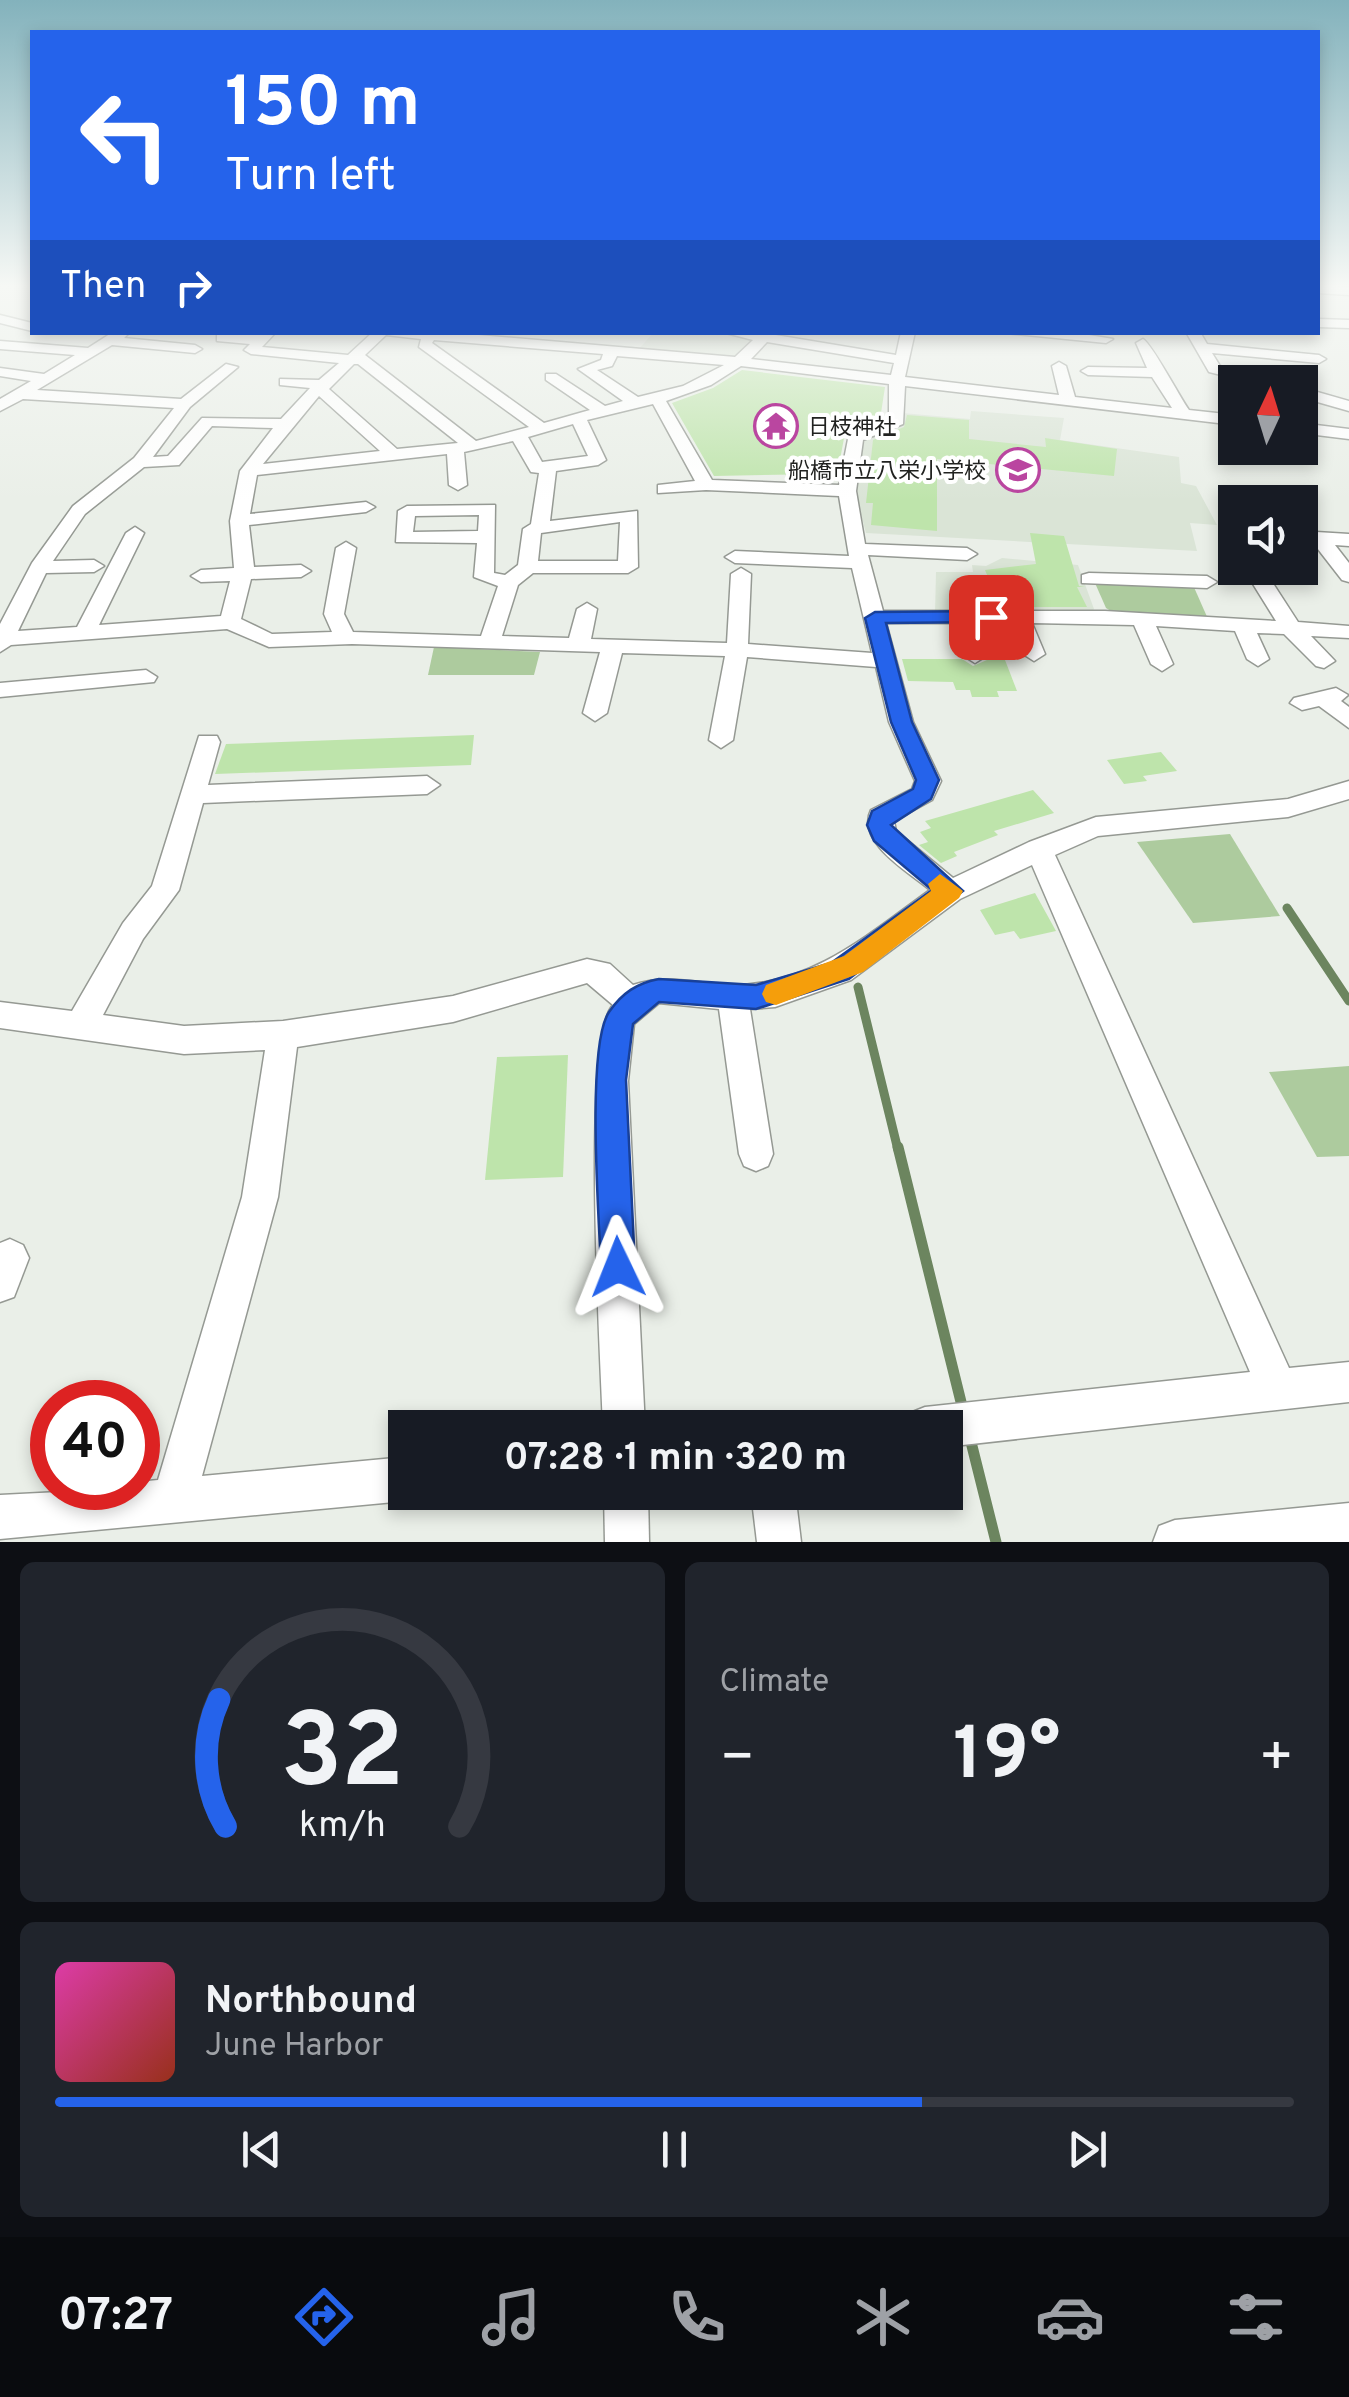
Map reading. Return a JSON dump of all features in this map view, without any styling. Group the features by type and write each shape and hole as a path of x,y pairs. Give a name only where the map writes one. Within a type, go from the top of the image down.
{"street":[{"path":"85,357 91,358"},
{"path":"343,357 357,358 464,447"},
{"path":"442,357 541,428"},
{"path":"525,357 532,363"},
{"path":"612,357 607,363 585,369 636,402"},
{"path":"691,357 1218,418"},
{"path":"249,472 396,457 518,435 636,402 658,400 747,357"},
{"path":"883,357 902,360"},
{"path":"903,357 897,379 897,422 855,437 847,491 859,556 902,722 928,780 923,794 880,817 879,825 883,834 950,891"},
{"path":"1149,357 1184,414"},
{"path":"1297,357 1319,359"},
{"path":"9,398 91,358"},
{"path":"230,622 242,574 239,521 249,472 284,424 357,358"},
{"path":"1059,366 1068,399"},
{"path":"1,641 39,567 79,510 140,462 185,404 231,367"},
{"path":"1088,371 1156,373"},
{"path":"0,372 74,382"},
{"path":"282,375 329,382 396,457"},
{"path":"551,377 603,411"},
{"path":"1100,403 1098,384 1143,386"},
{"path":"1318,397 1349,406"},
{"path":"9,398 185,404"},
{"path":"658,400 706,485"},
{"path":"539,472 598,460 578,418"},
{"path":"140,462 174,461 208,421 284,424"},
{"path":"1318,430 1349,434"},
{"path":"518,435 539,472 540,528"},
{"path":"458,485 464,447"},
{"path":"664,489 706,485 847,491"},
{"path":"239,521 366,506"},
{"path":"489,644 509,582 528,567 628,567 630,515 532,529 528,567"},
{"path":"86,630 135,533"},
{"path":"487,537 484,577 509,582"},
{"path":"1318,538 1349,540"},
{"path":"1318,546 1349,576"},
{"path":"345,638 334,614 346,548"},
{"path":"721,740 737,650 738,566 859,556 968,554"},
{"path":"39,567 94,566"},
{"path":"201,576 301,570"},
{"path":"1104,617 1086,573 1207,582"},
{"path":"1264,585 1292,630 1324,661"},
{"path":"578,648 587,609"},
{"path":"964,617 975,656"},
{"path":"1019,617 1034,654"},
{"path":"875,618 1104,617 1349,632"},
{"path":"1142,619 1162,664"},
{"path":"1,641 86,630 230,622 269,641 345,638 737,650 885,660"},
{"path":"1242,623 1258,659"},
{"path":"595,714 612,649"},
{"path":"0,690 146,677"},
{"path":"1321,699 1349,720"},
{"path":"80,1027 134,932 165,890 208,742"},
{"path":"192,796 427,785"},
{"path":"623,1410 611,1080 615,1033 631,1002 659,990 733,998 775,994 840,972 950,891 1096,827 1257,813 1349,790"},
{"path":"1038,850 1278,1390"},
{"path":"0,1014 184,1040 283,1035 453,1009 573,971 599,973 631,1002"},
{"path":"733,998 756,1154"},
{"path":"174,1500 260,1197 283,1035"},
{"path":"963,1424 1349,1382"},
{"path":"0,1517 388,1481"},
{"path":"626,1510 627,1542"},
{"path":"775,1510 779,1542"},
{"path":"1175,1542 1349,1524"}],"shaded area":[{"name":"船橋市立八栄小学校","path":"971,411 1064,418 1060,440 1179,457 1181,483 1196,486 1217,525 1190,523 1197,551 866,533 854,488 862,437 902,413 970,419"},
{"path":"1002,558 1078,565 1094,609 1091,613 935,614 936,572 973,572 972,565 986,566"}],"green space":[{"path":"1095,583 1193,585 1208,619 1114,613 1106,608"},
{"path":"434,647 540,652 534,675 428,675"},
{"path":"1230,834 1280,916 1193,923 1137,842"},
{"path":"1349,1066 1349,1156 1317,1157 1269,1072"}],"building":[{"name":"日枝神社","path":"742,370 885,387 881,413 885,415 845,433 836,481 822,481 822,474 714,476 672,403 713,388"},
{"path":"907,415 969,420 969,439 1046,447 1045,438 1117,449 1114,476 937,459 937,531 871,525 873,503 866,503 873,440 904,427"},
{"path":"1030,533 1064,536 1079,586 1085,587 1077,587 1087,607 1017,607 1012,595 996,596 985,570 1036,564"},
{"path":"902,659 962,659 973,666 987,660 1005,660 1017,691 997,691 999,697 972,697 970,690 956,690 953,682 908,681"},
{"path":"474,735 471,765 215,774 226,744"},
{"path":"1161,752 1177,771 1143,776 1147,781 1124,784 1107,760"},
{"path":"1033,790 1054,813 994,831 998,835 954,852 957,856 941,863 919,845 928,842 920,832 931,828 925,821"},
{"path":"1035,893 1056,931 1020,939 1014,931 995,935 980,910"},
{"path":"568,1055 563,1177 485,1180 497,1057"}],"waterway":[{"path":"1287,908 1349,1001"},
{"path":"858,987 898,1150"},
{"path":"898,1147 963,1410"},
{"path":"970,1438 996,1542"}],"slow traffic":[{"path":"776,994 853,964 950,891 940,884"}],"place":[{"name":"日枝神社","path":"776,426"},
{"name":"船橋市立八栄小学校","path":"1018,470"}],"route":[{"path":"618,1267 611,1080 612,1052 620,1019 631,1002 659,990 756,997 840,972 950,891 883,834 879,825 880,817 923,794 928,780 902,722 875,618 991,617"}]}
